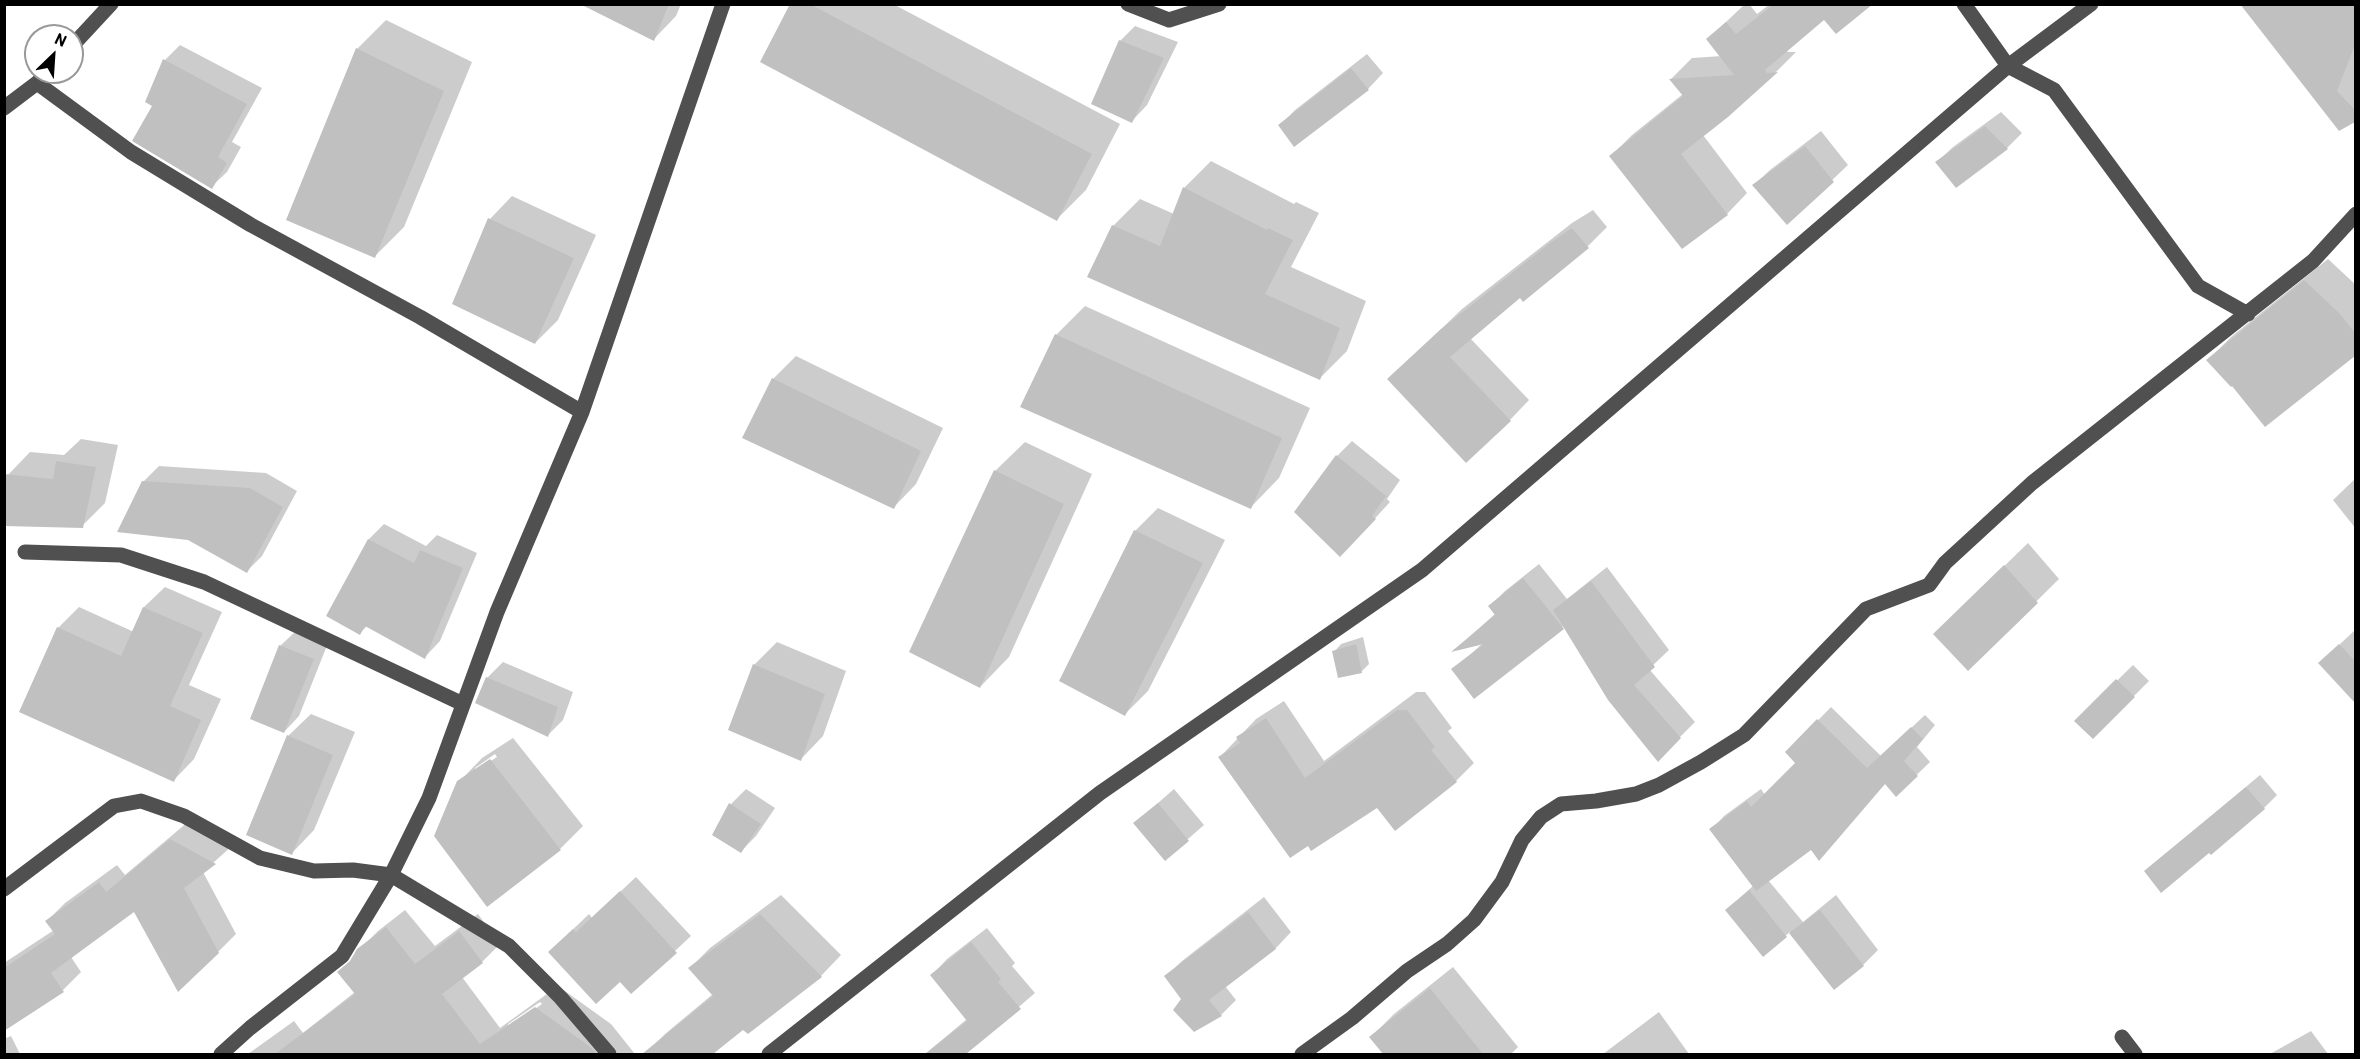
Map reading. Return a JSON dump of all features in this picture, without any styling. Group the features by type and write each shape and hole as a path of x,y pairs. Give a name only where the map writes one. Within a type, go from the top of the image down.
{"street":[{"path":"84,33 111,4"},
{"path":"221,1054 250,1028 342,956 391,875 429,798 497,612 582,412 723,4"},
{"path":"1128,4 1168,20 1219,4"},
{"path":"1964,4 2008,66 2054,90 2198,286 2248,314"},
{"path":"769,1054 1100,793 1422,570 2008,66 2091,4"},
{"path":"4,108 34,84"},
{"path":"49,84 131,152 251,225 420,317 582,412"},
{"path":"1302,1054 1352,1018 1407,971 1447,944 1474,920 1502,882 1522,840 1541,817 1561,804 1636,794 1659,785 1744,735 1866,609 1929,585 1945,563 2032,483 2313,261 2355,214"},
{"path":"25,552 121,555 204,582 463,704"},
{"path":"4,889 114,806 141,801 184,816 260,858 314,871 353,870 391,875 509,946 561,998 609,1054"},
{"path":"2122,1037 2135,1054"}],"building":[{"path":"580,4 669,4 654,41"},
{"path":"790,4 810,4 1092,154 1057,221 760,62"},
{"path":"1774,4 1873,4 1836,34 1824,20 1765,70 1767,73 1778,72 1728,117 1681,154 1728,215 1682,249 1609,156 1683,96 1669,79 1734,75 1706,39 1726,22 1736,34"},
{"path":"2240,4 2355,4 2355,45 2337,91 2355,110 2355,122 2339,131"},
{"path":"1119,40 1164,58 1132,123 1091,104"},
{"path":"356,48 444,91 375,258 286,220"},
{"path":"163,59 247,104 218,157 227,163 212,189 132,141 152,106 145,102"},
{"path":"1351,68 1369,90 1294,147 1278,125"},
{"path":"1985,126 2008,149 1956,188 1935,162"},
{"path":"1805,146 1834,182 1787,225 1752,185"},
{"path":"1183,187 1267,230 1268,228 1293,240 1265,294 1340,328 1320,380 1087,277 1112,225 1160,246"},
{"path":"488,218 574,258 535,344 452,304"},
{"path":"1572,228 1589,248 1523,302 1520,298 1450,357 1511,421 1466,463 1387,379 1441,329"},
{"path":"2304,280 2340,314 2355,333 2355,356 2265,427 2232,386 2206,360"},
{"path":"1055,334 1282,438 1251,509 1020,407"},
{"path":"772,378 921,451 894,509 742,438"},
{"path":"1336,455 1386,496 1372,516 1376,519 1340,557 1294,512"},
{"path":"56,461 96,467 83,528 4,526 4,474 53,479"},
{"path":"994,470 1064,504 980,688 909,652"},
{"path":"142,481 250,488 283,507 247,573 188,540 117,532"},
{"path":"1134,530 1203,563 1125,716 1059,681"},
{"path":"368,539 414,563 420,550 463,568 425,659 365,626 360,635 326,616"},
{"path":"2004,565 2038,603 1968,671 1933,634"},
{"path":"1523,578 1564,629 1474,699 1451,669 1484,644 1451,652 1495,615 1488,606"},
{"path":"1591,581 1655,667 1634,685 1681,738 1658,762 1608,700 1553,610"},
{"path":"143,607 203,633 170,706 201,720 174,782 19,712 57,627 121,656"},
{"path":"1356,644 1362,673 1338,678 1332,651"},
{"path":"2339,644 2355,661 2355,703 2318,663"},
{"path":"279,645 314,659 284,733 250,719"},
{"path":"753,664 825,694 801,761 728,730"},
{"path":"486,677 558,707 548,737 475,703"},
{"path":"2116,679 2135,697 2093,739 2074,721"},
{"path":"1397,710 1407,710 1435,747 1431,750 1457,782 1395,831 1377,808 1311,851 1308,846 1290,858 1218,757 1240,743 1236,737 1266,718 1305,778"},
{"path":"1817,719 1867,768 1911,727 1923,739 1904,761 1918,776 1896,797 1885,784 1819,861 1811,850 1756,891 1709,829 1747,801 1751,807 1795,763 1785,752"},
{"path":"287,735 333,755 292,855 246,835"},
{"path":"490,759 561,850 487,907 434,836 457,781"},
{"path":"2246,787 2265,809 2211,855 2209,853 2161,893 2144,871"},
{"path":"729,803 761,824 741,853 712,835"},
{"path":"1158,803 1189,841 1165,861 1133,823"},
{"path":"170,839 216,864 184,888 219,953 178,992 134,912 51,973 64,992 4,1031 4,968 55,934 45,921 99,882 106,892"},
{"path":"1749,890 1787,937 1763,957 1725,910"},
{"path":"620,891 677,953 631,994 620,982 596,1004 548,952 573,929 576,932"},
{"path":"1820,910 1864,966 1834,990 1789,933"},
{"path":"1248,912 1276,949 1209,1000 1222,1016 1194,1032 1173,1010 1181,999 1164,976"},
{"path":"760,914 822,977 748,1034 743,1030 713,1054 642,1054 713,996 688,968"},
{"path":"386,927 415,964 459,931 483,963 442,994 480,1044 535,1007 597,1054 275,1054 355,994 337,972 350,961 357,949"},
{"path":"971,942 1001,979 998,982 1021,1009 966,1054 925,1054 967,1021 930,975"},
{"path":"1430,988 1483,1054 1383,1054 1369,1037"}]}
